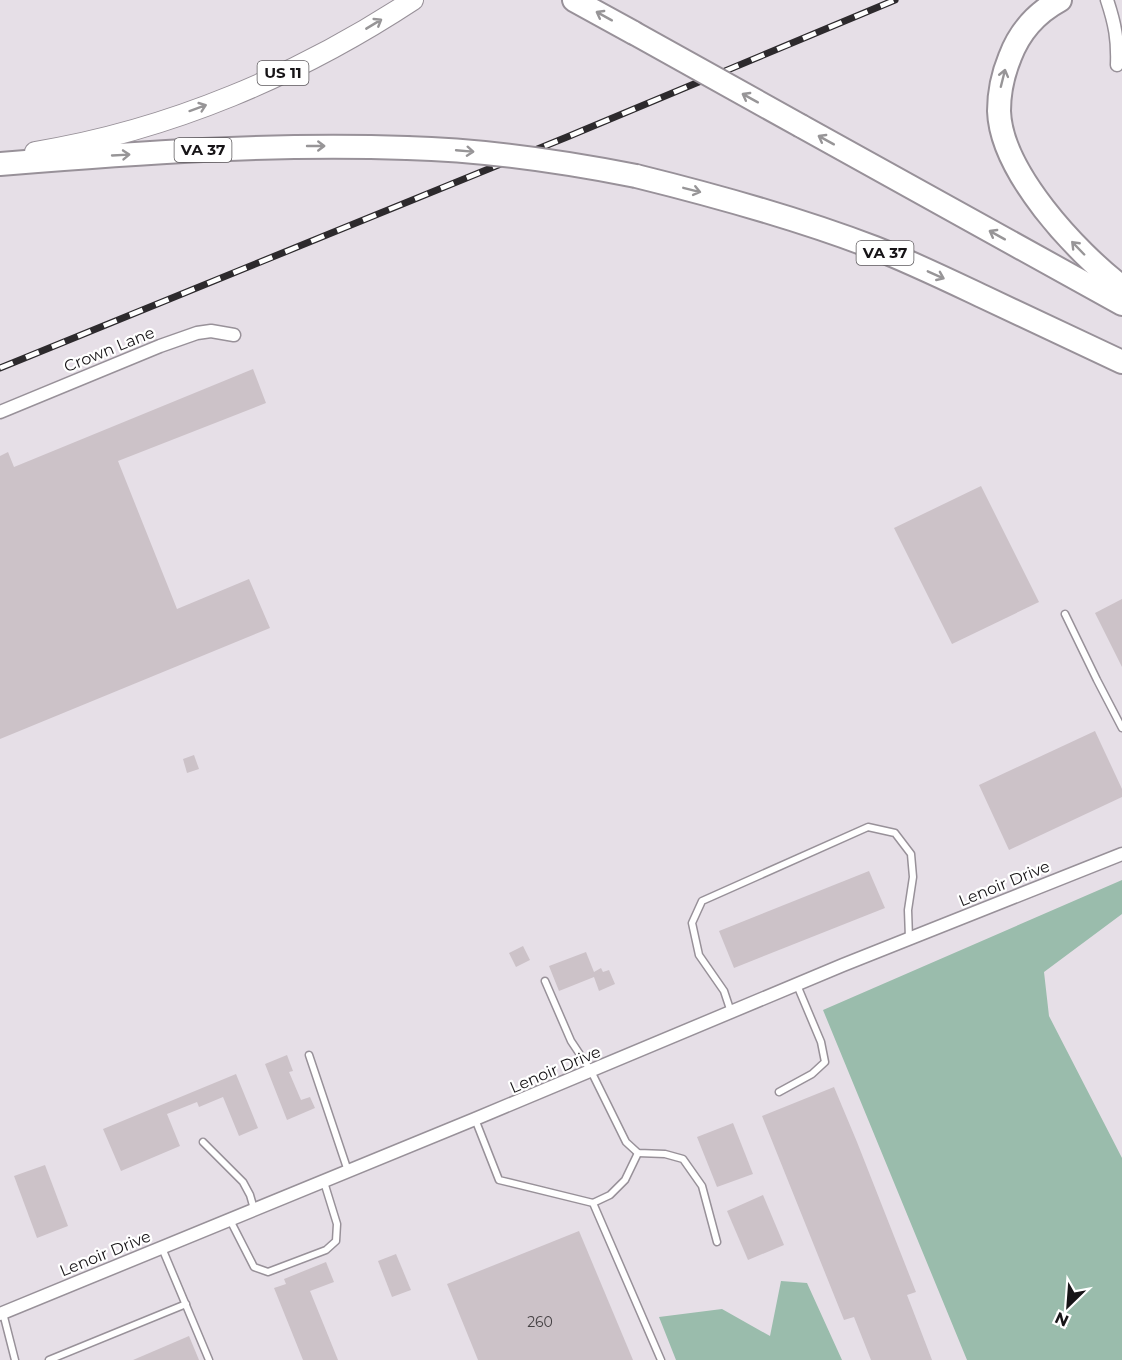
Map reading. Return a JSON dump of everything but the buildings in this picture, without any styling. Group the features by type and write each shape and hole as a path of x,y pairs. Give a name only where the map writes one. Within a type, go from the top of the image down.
{"highway":[{"path":"574,0 1122,304"},
{"path":"1060,0 1037,16 1024,29 1014,46 1000,90 999,111 1002,128 1007,147 1016,166 1038,201 1081,252 1122,287"},
{"name":"VA 37","path":"0,164 100,156 314,146 442,149 588,166 708,193 767,210 876,249 1122,362"}],"main road":[{"name":"US 11","path":"0,158 116,136 242,92 333,48 413,0"}],"street":[{"path":"1107,0 1118,43 1117,65"},
{"name":"Crown Lane","path":"0,412 196,333 211,331 234,335"},
{"name":"Lenoir Drive","path":"2,1314 731,1012 1122,854"}],"lane":[{"path":"1065,614 1122,728"},
{"path":"731,1012 724,991 699,956 692,923 702,901 868,827 895,833 911,854 913,877 908,910 909,939"},
{"path":"544,981 571,1041 591,1071 626,1142 638,1152 665,1154 682,1159 702,1186 717,1242"},
{"path":"780,1092 812,1074 825,1062 821,1042 797,985"},
{"path":"309,1055 348,1172"},
{"path":"476,1119 499,1180 593,1203 610,1194 625,1180 638,1152"},
{"path":"203,1142 243,1182 255,1210"},
{"path":"230,1220 254,1267 268,1272 326,1250 336,1241 337,1224 324,1182"},
{"path":"593,1203 661,1360"},
{"path":"162,1248 209,1360"},
{"path":"49,1360 186,1304"},
{"path":"2,1314 15,1360"}],"green space":[{"path":"1122,880 1122,914 1044,972 1049,1016 1122,1158 1122,1360 967,1360 823,1010"},
{"path":"781,1281 807,1283 842,1360 676,1360 659,1317 722,1309 770,1336"}],"railway":[{"path":"0,368 567,137 895,0"}]}
